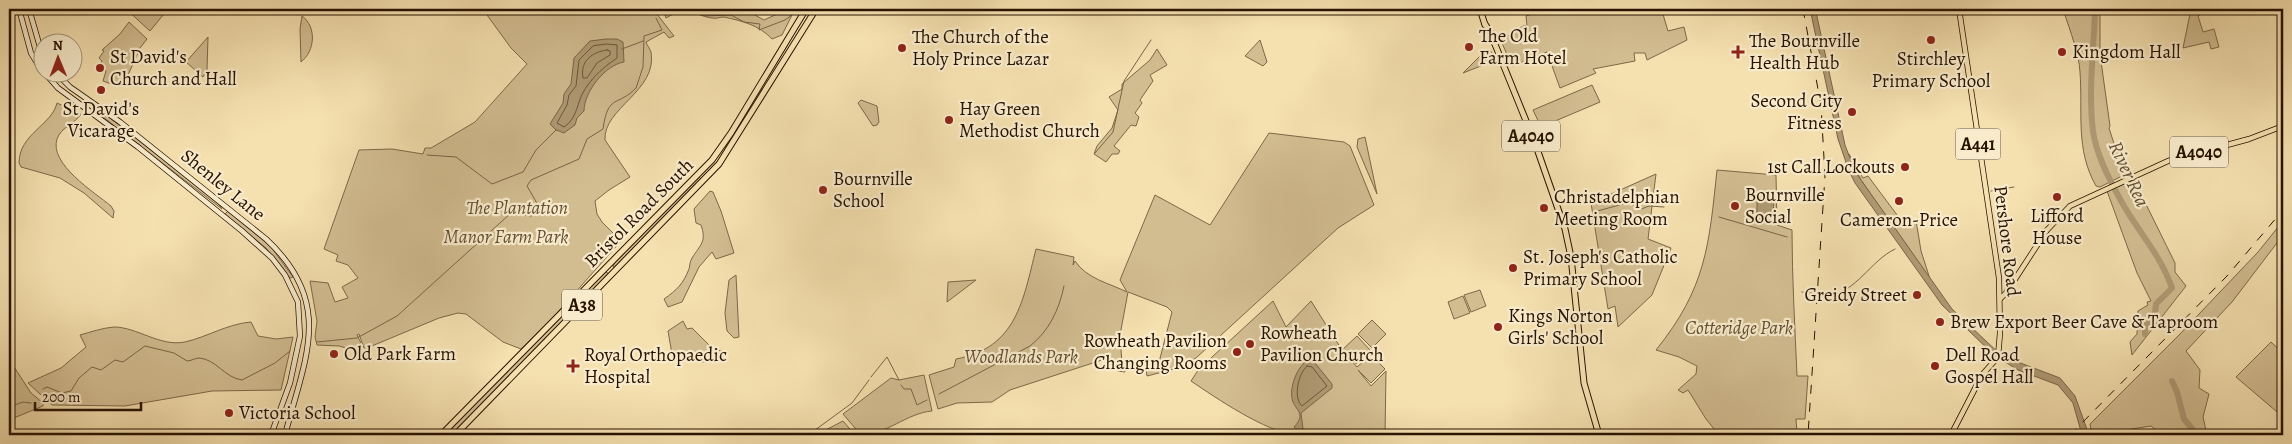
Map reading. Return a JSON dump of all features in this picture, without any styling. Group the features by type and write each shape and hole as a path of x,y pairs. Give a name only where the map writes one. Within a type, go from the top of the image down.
{"highway":[{"name":"Bristol Road South","path":"441,435 703,170 731,133 806,9"},
{"name":"Bristol Road South","path":"455,435 707,178 731,148 816,9"},
{"name":"A4040","path":"1480,9 1535,143 1567,237 1587,397 1599,435"},
{"path":"751,100 761,88 770,85"},
{"path":"703,170 712,172"},
{"path":"703,170 707,178"},
{"path":"607,266 614,273"}],"main road":[{"name":"Shenley Lane","path":"19,9 31,53"},
{"path":"29,9 36,32"},
{"name":"Pershore Road","path":"1951,435 1982,375 1995,362 1999,351 2000,299 1994,240 1958,9"},
{"name":"Shenley Lane","path":"52,82 221,214 280,266 298,302 300,319 297,356 280,415 271,435"},
{"name":"Shenley Lane","path":"66,82 227,207 274,247 287,261 299,280 307,303 309,316 307,359 285,435"},
{"path":"98,118 104,110"},
{"name":"A4040","path":"2000,299 2058,216 2070,206 2108,187 2176,158 2249,139 2283,126"},
{"path":"221,214 227,207"},
{"path":"290,283 299,280"},
{"path":"297,356 307,359"},
{"path":"285,396 294,399"}],"green space":[{"path":"126,9 168,9 150,31"},
{"name":"Manor Farm Park","path":"492,9 528,9 535,13 554,9 653,9 674,36 669,38 664,32 646,42 651,52 651,66 646,78 639,89 612,118 607,129 605,140 630,177 595,201 597,214 602,222 621,241 549,322 521,349 503,342 466,314 458,313 439,318 367,348 364,348 359,334 357,335 361,343 355,347 317,345 315,337 317,321 310,281 328,283 335,302 348,298 342,287 358,278 348,265 336,261 338,255 324,249 359,150 392,149 423,154 425,148 431,148 475,122 527,64 511,48 487,15"},
{"path":"663,9 682,9 666,18"},
{"path":"682,9 744,9 764,20 788,9 795,9 782,35 772,39 762,30 744,22 724,17 708,17"},
{"path":"1547,9 1662,11 1668,31 1684,27 1687,40 1647,60 1645,53 1634,53 1635,61 1593,69 1596,73 1560,88 1547,52 1512,66 1502,43 1503,39 1523,26 1527,26 1526,16"},
{"path":"2072,9 2100,9 2100,54 2109,128 2124,175 2100,187 2096,186 2089,172 2082,144 2081,87 2078,57 2064,12"},
{"path":"2191,9 2198,9 2203,32 2214,29 2219,47 2211,49 2209,42 2183,48"},
{"path":"302,16 310,26 312,39 309,52 301,62 300,29"},
{"path":"129,22 147,39 140,48 129,73 117,86 103,81 106,71 100,65 102,61 99,58 104,51 102,50 120,34"},
{"path":"208,37 207,70 203,77 186,62"},
{"path":"1260,40 1267,62 1263,66 1245,56"},
{"path":"1157,49 1167,65 1150,75 1153,81 1140,100 1142,103 1135,113 1139,117 1136,126 1131,125 1114,146 1120,151 1118,154 1112,154 1106,162 1094,154 1097,146 1112,128 1118,110 1109,97 1122,89 1122,84 1150,60"},
{"path":"1486,50 1490,50 1496,60 1463,73"},
{"path":"1592,85 1600,102 1541,127 1533,110"},
{"path":"861,100 877,106 879,122 877,125 873,126 858,103"},
{"path":"57,103 81,114 65,128 57,139 56,148 60,158 75,177 111,206 114,211 113,218 84,193 60,178 21,167 19,163 20,153 24,144 49,118"},
{"path":"105,114 219,204 222,209 103,117"},
{"name":"Woodlands Park","path":"1269,133 1344,142 1350,146 1374,205 1338,228 1196,358 1178,368 1147,376 1146,370 1153,370 1158,366 1172,312 1167,307 1128,292 1120,335 1122,364 1126,365 1125,372 1118,371 1102,360 1010,390 992,402 957,403 938,409 929,375 954,367 956,359 976,353 992,344 1005,333 1021,303 1036,249 1074,257 1073,265 1075,261 1092,276 1127,292 1120,280 1155,195 1210,225"},
{"path":"1365,137 1377,194 1357,147 1358,139"},
{"path":"1847,154 1849,154 1863,178 1868,176 1903,223 1908,225 1916,220 1921,251 1930,279 1861,180"},
{"name":"Cotteridge Park","path":"1717,170 1776,175 1777,225 1792,230 1797,376 1808,376 1805,419 1796,419 1797,433 1792,435 1719,435 1706,419 1688,390 1683,393 1678,390 1696,374 1697,366 1679,357 1656,350 1673,328 1695,286 1707,244"},
{"path":"1656,174 1648,239 1671,248 1652,295 1618,327 1615,306 1608,309 1591,203"},
{"path":"698,176 702,180 617,267 613,267 616,259"},
{"path":"2134,180 2175,263 2175,272 2186,286 2132,355 2130,342 2137,334 2138,311 2148,305 2147,302 2151,301 2137,273 2107,191"},
{"path":"710,191 713,192 721,211 734,253 716,259 712,252 699,267 682,302 668,307 664,299 682,283 689,269 691,259 702,243 703,231 701,225 696,223 694,209"},
{"path":"228,211 271,247 293,277 290,278 266,248 225,214"},
{"path":"2283,221 2283,235 2232,302 2186,351 2200,370 2199,388 2209,394 2203,417 2207,435 2161,435 2151,426 2092,435 2090,424 2258,252"},
{"path":"607,272 608,277 451,435 443,435 603,273"},
{"path":"736,275 739,337 734,338 727,331 725,313 729,280"},
{"path":"976,280 947,302 948,282"},
{"path":"1480,290 1486,306 1471,312 1464,295"},
{"path":"1463,296 1470,313 1454,319 1448,302"},
{"path":"1273,301 1286,327 1311,301 1342,350 1357,367 1371,355 1385,369 1371,383 1358,370 1371,386 1386,371 1385,435 1373,432 1353,435 1310,436 1284,433 1256,421 1191,381 1199,369"},
{"path":"1372,320 1386,334 1372,348 1358,334"},
{"path":"683,321 687,329 692,328 711,347 726,353 706,362 692,361 672,354 668,331"},
{"path":"251,322 258,336 276,339 293,337 281,390 212,391 125,406 52,405 28,383 61,368 86,347 80,335 97,330 114,327 123,328 176,343 193,340 234,325"},
{"path":"1357,336 1370,350 1356,364 1342,350"},
{"path":"2271,342 2283,353 2283,417 2236,377"},
{"path":"9,359 31,393 43,403 43,406 9,420"},
{"path":"924,375 932,411 914,416 879,432 861,435 843,414 891,378 899,380"},
{"path":"843,421 855,435 816,435"}],"water":[{"path":"1810,9 1814,9 1816,12 1845,145 1854,169 1861,180 1952,309 2002,356 2060,378 2075,396 2089,435 2082,435 2073,403 2058,385 2018,370 1994,355 1942,305 1855,183 1838,139"},
{"path":"617,39 623,42 624,62 610,68 597,80 588,96 584,111 577,118 575,125 564,133 556,130 550,124 563,103 564,94 571,84 574,58 590,41"},
{"path":"1768,195 1772,197 1774,206 1769,221 1760,219 1757,212 1757,199"},
{"path":"1309,359 1315,363 1332,384 1332,388 1301,413 1303,429 1298,430 1294,427 1299,420 1300,414 1293,402 1292,391 1297,372"}],"waterway":[{"path":"664,14 673,9"},
{"path":"682,9 705,16 731,15 744,22 760,24 759,30 785,20 796,12"},
{"name":"River Rea","path":"2095,9 2091,101 2093,131 2097,149 2126,210 2155,253 2172,288 2156,304 2155,313 2145,326 2145,334"},
{"path":"317,342 357,338 397,316 511,213 531,216 542,212 527,186 531,180 579,159 587,139 603,129 605,118 611,105 630,94 636,88 643,67 644,36 662,30 656,18"},
{"path":"1095,153 1113,132 1124,81 1151,40"},
{"path":"622,49 643,41"},
{"path":"427,155 456,157 492,184 523,172 536,150 556,130"},
{"path":"1991,191 2014,187"},
{"path":"1594,212 1630,202 1637,209"},
{"path":"1639,210 1649,206 1664,207"},
{"path":"1719,217 1787,237"},
{"path":"1828,296 1847,289 1886,254 1895,249"},
{"path":"939,394 1030,346 1037,340 1048,327 1059,303 1064,286"},
{"path":"1802,292 1812,293"},
{"path":"43,389 47,387 62,393 71,391 79,378 92,367 101,370 115,360 123,362 145,346 174,353 187,361 198,358 205,359 230,376 242,380 275,363 290,351"},
{"path":"871,377 887,357 899,380"},
{"path":"805,435 811,433 852,403 869,380"},
{"name":"River Rea","path":"2172,381 2184,419 2197,435"},
{"path":"901,385 904,389 911,389 917,405 927,400"},
{"path":"9,407 23,402 31,403"}],"railway":[{"path":"1803,9 1821,105 1825,176 1808,435"},
{"path":"2070,435 2227,276 2283,210"}],"place":[{"name":"Stirchley Primary School","path":"1931,40"},
{"name":"The Old Farm Hotel","path":"1469,47"},
{"name":"The Church of the Holy Prince Lazar","path":"902,48"},
{"name":"The Bournville Health Hub","path":"1738,52"},
{"name":"Kingdom Hall","path":"2062,52"},
{"name":"St David's Church and Hall","path":"100,68"},
{"name":"St David's Vicarage","path":"101,90"},
{"name":"Second City Fitness","path":"1852,112"},
{"name":"Hay Green Methodist Church","path":"949,120"},
{"name":"1st Call Lockouts","path":"1905,167"},
{"name":"Bournville School","path":"823,190"},
{"name":"Lifford House","path":"2057,197"},
{"name":"Cameron-Price","path":"1899,201"},
{"name":"Bournville Social","path":"1735,206"},
{"name":"Christadelphian Meeting Room","path":"1544,208"},
{"name":"St. Joseph's Catholic Primary School","path":"1513,268"},
{"name":"Greidy Street","path":"1917,295"},
{"name":"Brew Export Beer Cave & Taproom","path":"1940,322"},
{"name":"Kings Norton Girls' School","path":"1498,327"},
{"name":"Rowheath Pavilion Church","path":"1250,344"},
{"name":"Rowheath Pavilion Changing Rooms","path":"1237,352"},
{"name":"Old Park Farm","path":"334,354"},
{"name":"Royal Orthopaedic Hospital","path":"573,366"},
{"name":"Dell Road Gospel Hall","path":"1935,366"},
{"name":"Victoria School","path":"229,413"}],"park label":[{"name":"The Plantation","path":"517,208"}]}
